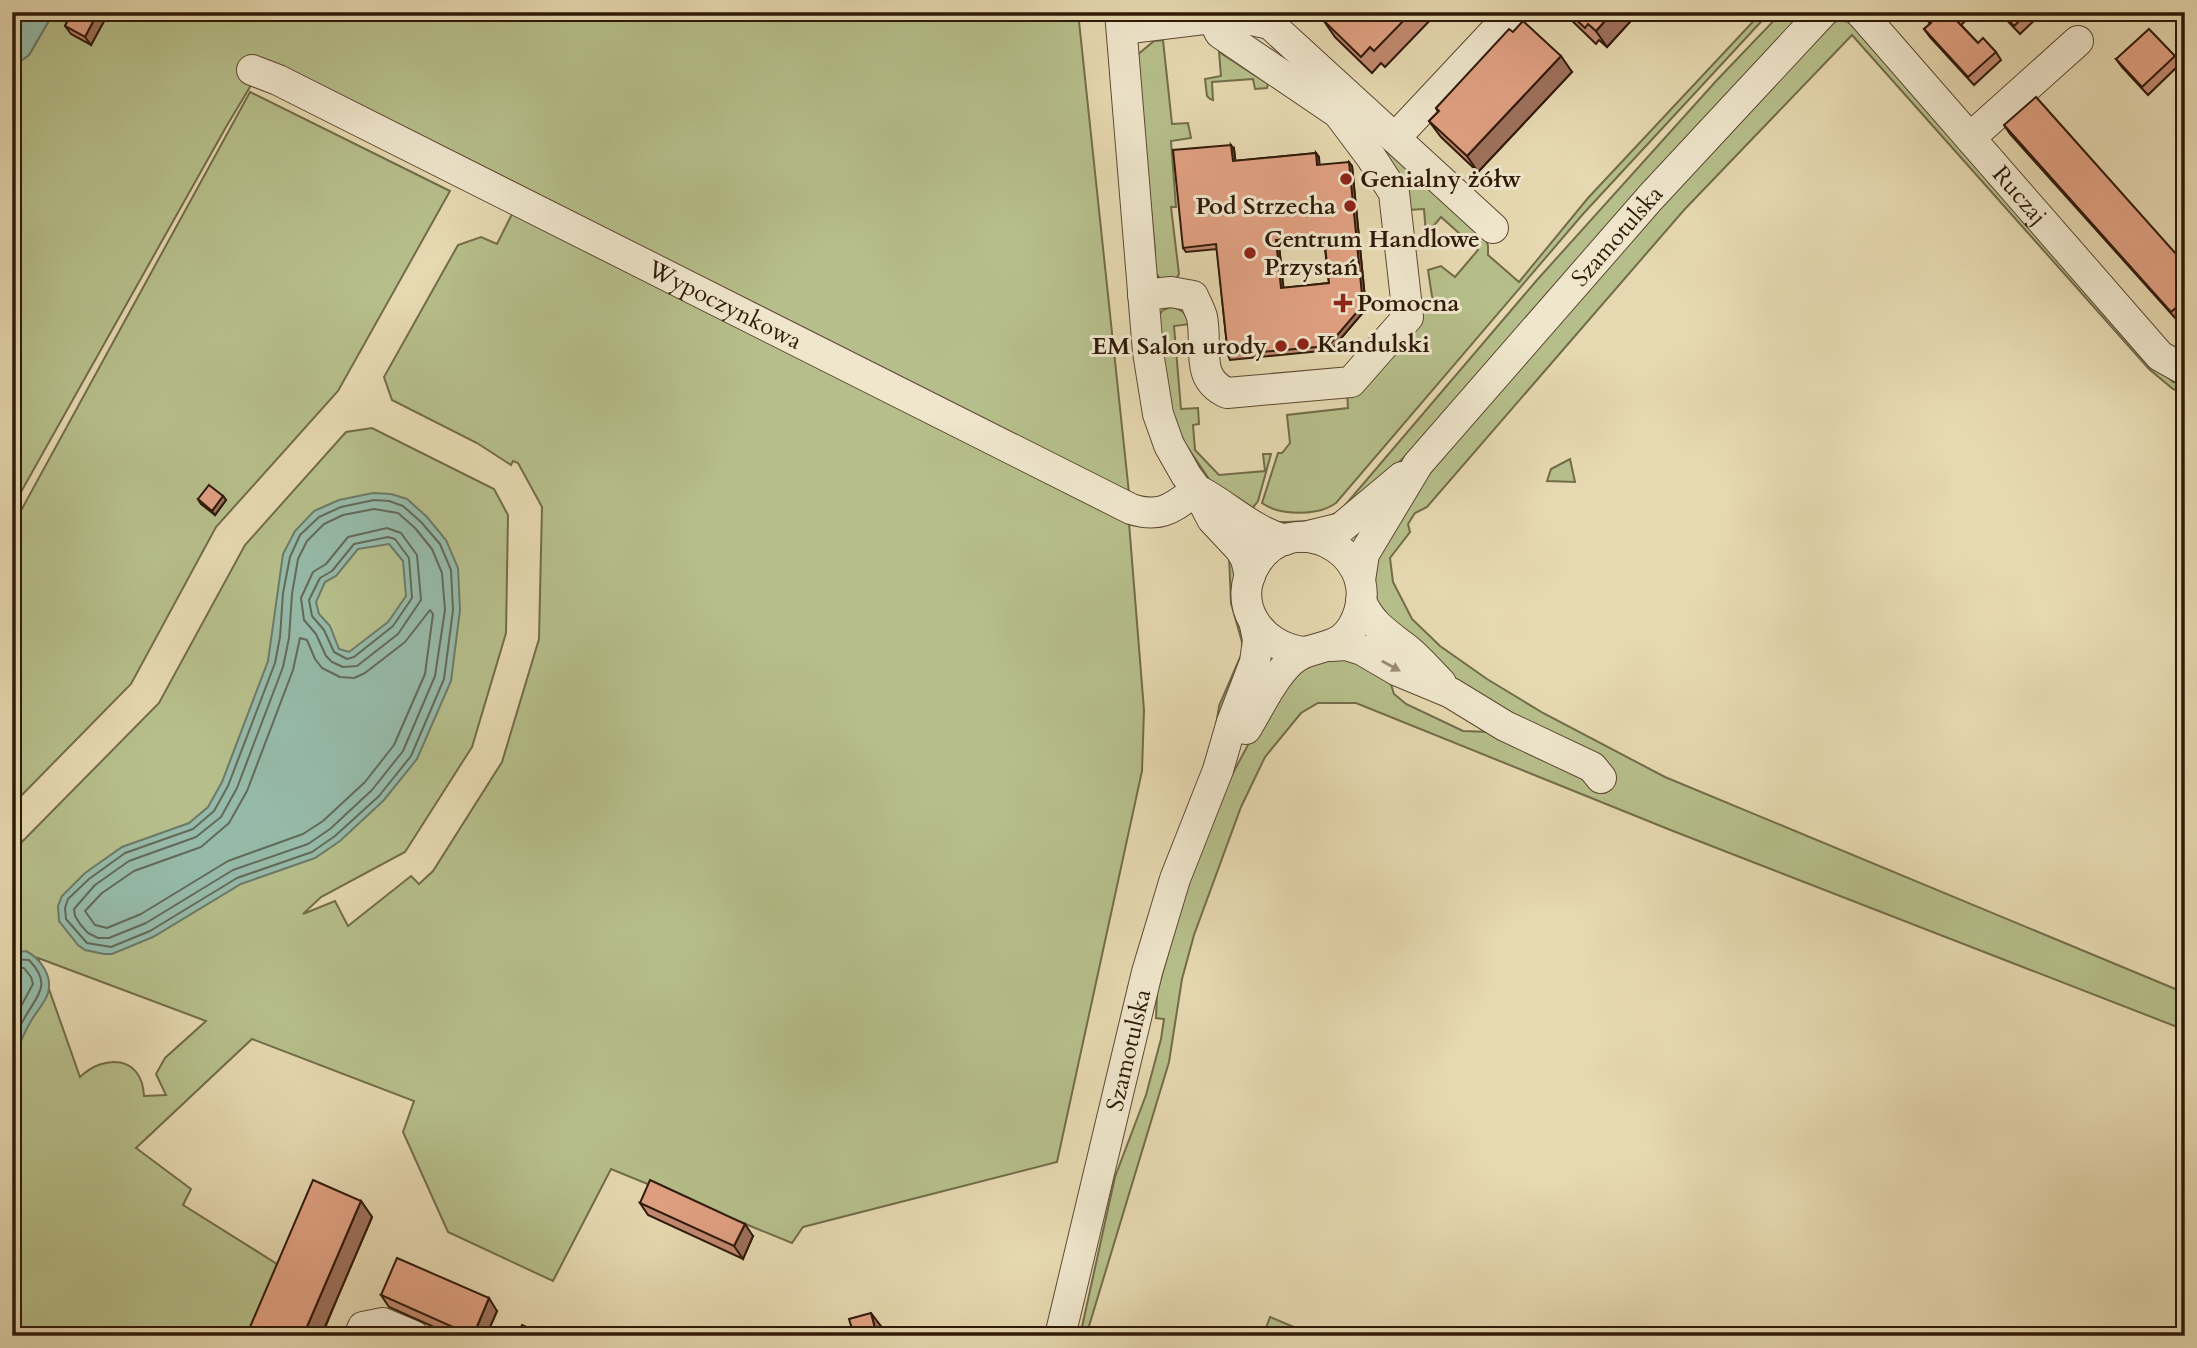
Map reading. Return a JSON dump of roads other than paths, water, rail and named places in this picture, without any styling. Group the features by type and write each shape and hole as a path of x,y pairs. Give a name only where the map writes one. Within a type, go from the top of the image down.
{"street":[{"path":"1395,138 1513,12"},
{"name":"Szamotulska","path":"1295,538 1324,534 1341,528 1418,464 1674,172 1823,12"},
{"name":"Ruczaj","path":"1860,12 2160,356 2185,370"},
{"path":"1250,576 1246,559 1212,519 1186,475 1169,445 1158,414 1148,352 1121,21 1238,17 1270,24 1493,228"},
{"path":"1143,295 1171,292 1193,296 1202,317 1206,374 1214,387 1227,393 1351,382 1408,317 1394,193 1371,157 1338,113 1220,33 1212,18"},
{"path":"1970,138 2078,41"},
{"name":"Wypoczynkowa","path":"252,70 278,80 1131,509 1162,512 1197,490"},
{"name":"Szamotulska","path":"1361,591 1364,554 1418,464"},
{"path":"1197,490 1225,505 1249,525 1268,535 1325,541 1343,553 1351,561 1369,618 1410,652 1451,693"},
{"path":"1295,538 1267,550 1260,558 1247,586 1248,606 1255,625 1272,641 1282,647 1317,649 1346,645 1362,650 1398,671 1451,693 1505,726 1592,767 1601,778"},
{"path":"1317,649 1349,631 1357,617 1361,591"},
{"name":"Szamotulska","path":"1060,1336 1147,972 1175,879 1218,770 1232,722 1255,662 1258,640 1255,625"},
{"name":"Szamotulska","path":"1218,770 1273,683 1289,663 1317,649"},
{"path":"359,1336 363,1327 383,1323 414,1336"}],"water":[{"path":"12,12 54,12 29,55 12,67"},
{"path":"373,493 391,494 407,499 446,540 458,568 460,610 451,681 417,759 384,800 340,841 315,858 241,884 153,937 112,954 85,950 59,921 58,906 62,896 85,873 122,847 189,823 208,807 222,782 268,661 283,554 295,531 314,511 339,500","holes":["389,544 403,561 406,596 388,622 349,652 339,649 330,626 319,614 316,602 325,582 336,576 358,549"]},
{"path":"26,951 44,968 49,987 47,997 28,1026 12,1063 12,953"}],"place":[{"name":"Genialny żółw","path":"1346,179"},
{"name":"Pod Strzecha","path":"1350,206"},
{"name":"Centrum Handlowe Przystań","path":"1250,253"},
{"name":"Pomocna","path":"1343,303"},
{"name":"Kandulski","path":"1303,344"},
{"name":"EM Salon urody","path":"1281,346"}]}
